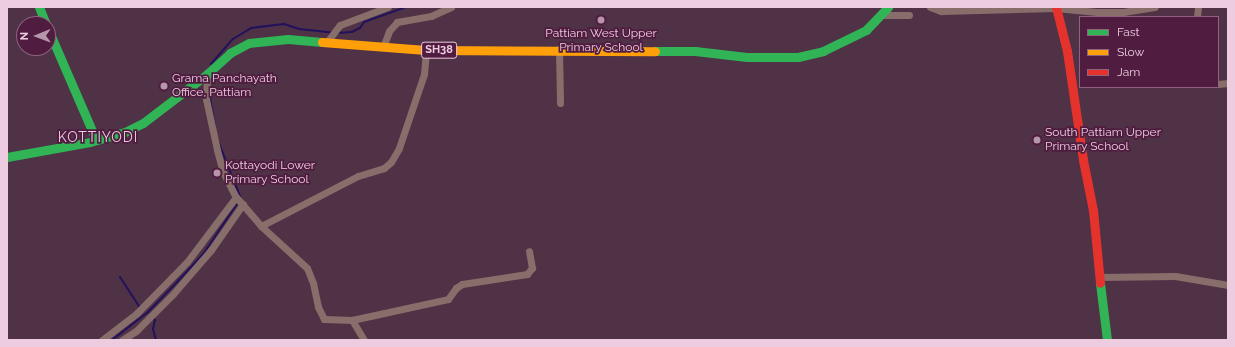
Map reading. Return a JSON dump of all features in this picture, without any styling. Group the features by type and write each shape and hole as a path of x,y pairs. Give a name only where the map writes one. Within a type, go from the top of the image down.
{"main road":[{"name":"SH38","path":"7,157 96,140 125,132 143,123 207,74 230,53 249,43 266,40 288,39 426,50 695,51 747,57 774,58 798,56 823,51 866,30 888,7"},
{"path":"1056,8 1067,51 1083,160 1093,210 1099,277 1107,340"},
{"path":"56,48 96,140"}],"street":[{"path":"327,42 340,25 388,7"},
{"path":"383,47 388,31 397,22 431,16 451,7"},
{"path":"930,7 934,10 947,12 1056,8 1117,12 1156,7"},
{"path":"882,15 909,15"},
{"path":"261,226 358,176 384,168 391,162 399,148 424,74 426,50"},
{"path":"559,50 560,103"},
{"path":"207,74 206,99 217,150 224,172 236,197 261,226 307,268 313,283 318,307 324,319 352,320 448,299 456,288 462,284 527,274 532,268 529,251"},
{"path":"102,340 137,313 187,262 236,197"},
{"path":"122,340 136,331 174,294 212,250 243,204"},
{"path":"1099,277 1175,276 1228,285"},
{"path":"352,320 364,340"}],"waterway":[{"path":"337,33 352,32 360,28 364,22 406,7"},
{"path":"211,64 233,39 251,28 284,24 299,29 330,32"},
{"path":"209,92 215,125"},
{"path":"218,141 240,196"},
{"path":"112,340 148,312 204,253 238,202"},
{"path":"120,277 140,308"},
{"path":"152,318 155,320 153,329 156,340"}],"traffic: fast":[{"path":"39,7 43,16"},
{"path":"655,51 695,51 747,57 798,57 823,51 866,30 888,7"},
{"path":"7,157 90,142 125,132 143,123 207,74 230,53 249,43 288,39 322,42"},
{"path":"56,48 96,140"},
{"path":"1100,283 1107,340"}],"traffic: slow":[{"path":"322,42 426,50 655,51"}],"traffic: jam":[{"path":"1056,7 1067,51 1083,160 1093,210 1100,283"}],"place":[{"name":"Pattiam West Upper Primary School","path":"601,20"},
{"name":"Grama Panchayath Office, Pattiam","path":"164,86"},
{"name":"South Pattiam Upper Primary School","path":"1037,140"},
{"name":"Kottayodi Lower Primary School","path":"217,173"}],"district":[{"name":"KOTTIYODI","path":"98,137"}]}
